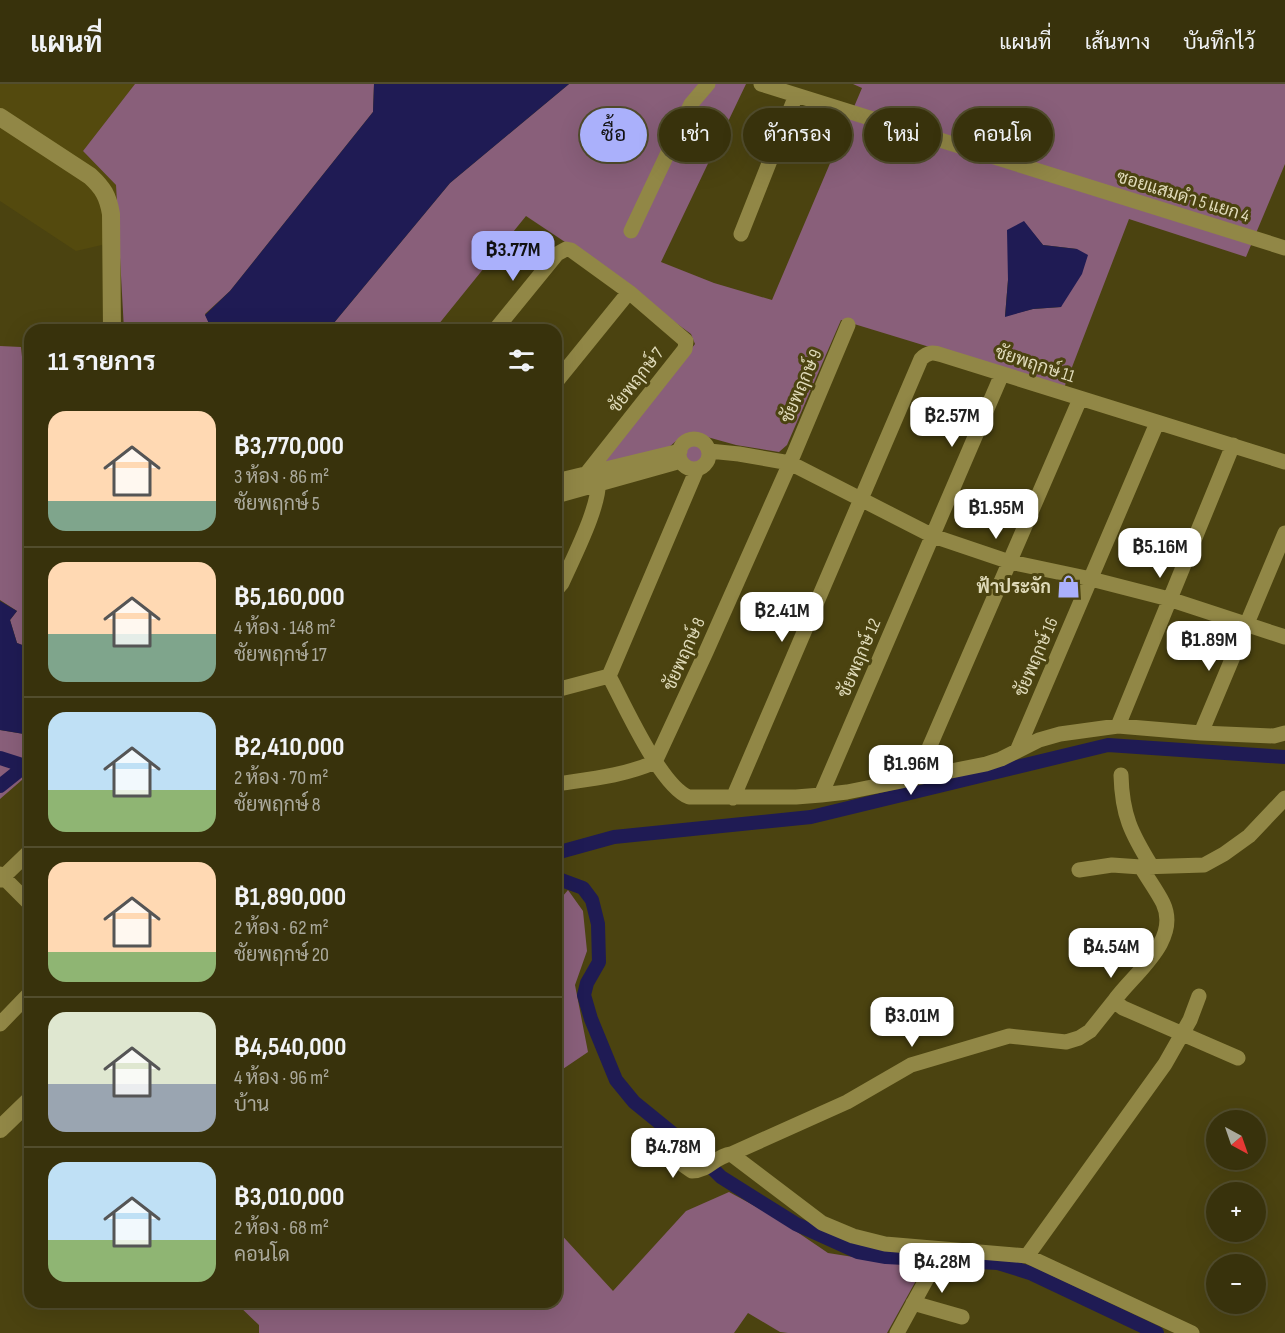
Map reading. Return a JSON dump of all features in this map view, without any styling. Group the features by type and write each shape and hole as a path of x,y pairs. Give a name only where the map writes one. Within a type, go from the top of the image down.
{"street":[{"path":"632,231 691,104 708,84"},
{"name":"ซอยแสมดำ 5 แยก 4","path":"761,84 1285,248"},
{"path":"741,234 796,95"},
{"path":"0,117 90,176 102,187 108,197 111,214 112,324"},
{"path":"500,324 557,254 566,249 571,249 628,292 562,374"},
{"name":"ชัยพฤกษ์ 7","path":"595,476 686,345 684,336 628,292"},
{"name":"ชัยพฤกษ์ 9","path":"790,463 848,325"},
{"name":"ชัยพฤกษ์ 11","path":"861,501 921,359 933,352 1285,462"},
{"name":"ชัยพฤกษ์ 12","path":"821,795 1002,374"},
{"path":"916,778 1080,399"},
{"name":"ชัยพฤกษ์ 16","path":"1017,751 1157,423"},
{"path":"609,676 697,469 708,461 709,451 704,442 695,439 685,442 681,456 685,466 697,469"},
{"path":"1118,726 1233,446"},
{"path":"709,451 790,463 933,536 1010,562 1091,579 1169,599 1285,637"},
{"path":"562,481 595,476 681,456"},
{"name":"ชัยพฤกษ์ 8","path":"655,762 790,463"},
{"path":"562,493 595,476"},
{"path":"562,583 592,512 595,476"},
{"path":"733,798 861,501"},
{"path":"1201,733 1285,533"},
{"path":"609,676 655,762 673,787 689,797 821,795 993,762 1040,740 1066,732 1118,726 1201,733 1274,736 1285,733"},
{"path":"562,688 609,676"},
{"path":"562,783 638,770 655,762"},
{"path":"649,1141 692,1171 706,1169 725,1155 847,1102 911,1065 1010,1035 1066,1042 1090,1031 1155,952 1165,934 1167,920 1164,905 1128,825 1122,800 1121,775"},
{"path":"1079,870 1112,865 1147,867 1203,865 1249,836 1285,798"},
{"path":"24,856 1,877 24,898"},
{"path":"1027,1256 1165,1064 1190,1020 1199,996"},
{"path":"0,1024 24,999"},
{"path":"1114,1001 1123,1008 1238,1058"},
{"path":"0,1130 24,1106"},
{"path":"725,1155 822,1222 853,1236 939,1257 1027,1256 1192,1333"},
{"path":"897,1333 939,1257"},
{"path":"913,1302 962,1317"}],"shaded area":[{"path":"0,84 135,84 83,151 116,185 119,241 76,251 0,201"},
{"path":"135,84 374,84 373,112 230,291 205,314 209,324 124,324 116,185 83,151"},
{"path":"374,84 569,84 450,183 333,324 209,324 205,315 230,291 373,112"},
{"path":"569,84 746,84 731,115 731,108 659,108 659,162 709,162 661,262 714,283 772,300 831,162 852,162 852,112 862,88 853,84 1285,84 1285,164 1246,257 1129,219 1064,388 841,320 787,445 779,452 736,445 700,435 676,441 667,449 603,463 695,344 691,334 526,216 439,324 333,324 450,183","holes":["1024,222 1043,245 1077,249 1061,307 1033,309 1005,316 1008,280"]},
{"path":"1024,221 1043,245 1077,249 1088,255 1082,274 1061,307 1033,309 1005,317 1008,280 1007,230"},
{"path":"0,346 21,347 24,376 24,646 17,643 10,620 17,611 0,600"},
{"path":"690,445 698,445 703,450 701,461 690,463 685,458 685,450"},
{"path":"0,601 17,611 10,620 17,643 24,646 24,734 0,730"},
{"path":"0,730 24,734 24,778 0,799"},
{"path":"568,890 583,911 587,951 575,985 588,1052 562,1070 562,897"},
{"path":"729,1192 775,1217 828,1253 923,1268 887,1333 780,1332 748,1313 734,1333 259,1333 259,1325 241,1308 562,1308 562,1235 613,1291 686,1211"}],"waterway":[{"path":"562,851 614,837 811,817 1108,745 1285,757"},
{"path":"0,758 24,766"},
{"path":"0,786 24,767"},
{"path":"562,880 583,888 592,900 598,924 599,962 587,983 584,995 591,1019 616,1080 634,1102 698,1154 721,1177 796,1224 858,1252 886,1257 998,1263 1030,1273 1157,1333"}],"place":[{"name":"ฟ้าประจัก","path":"1069,587"}]}
